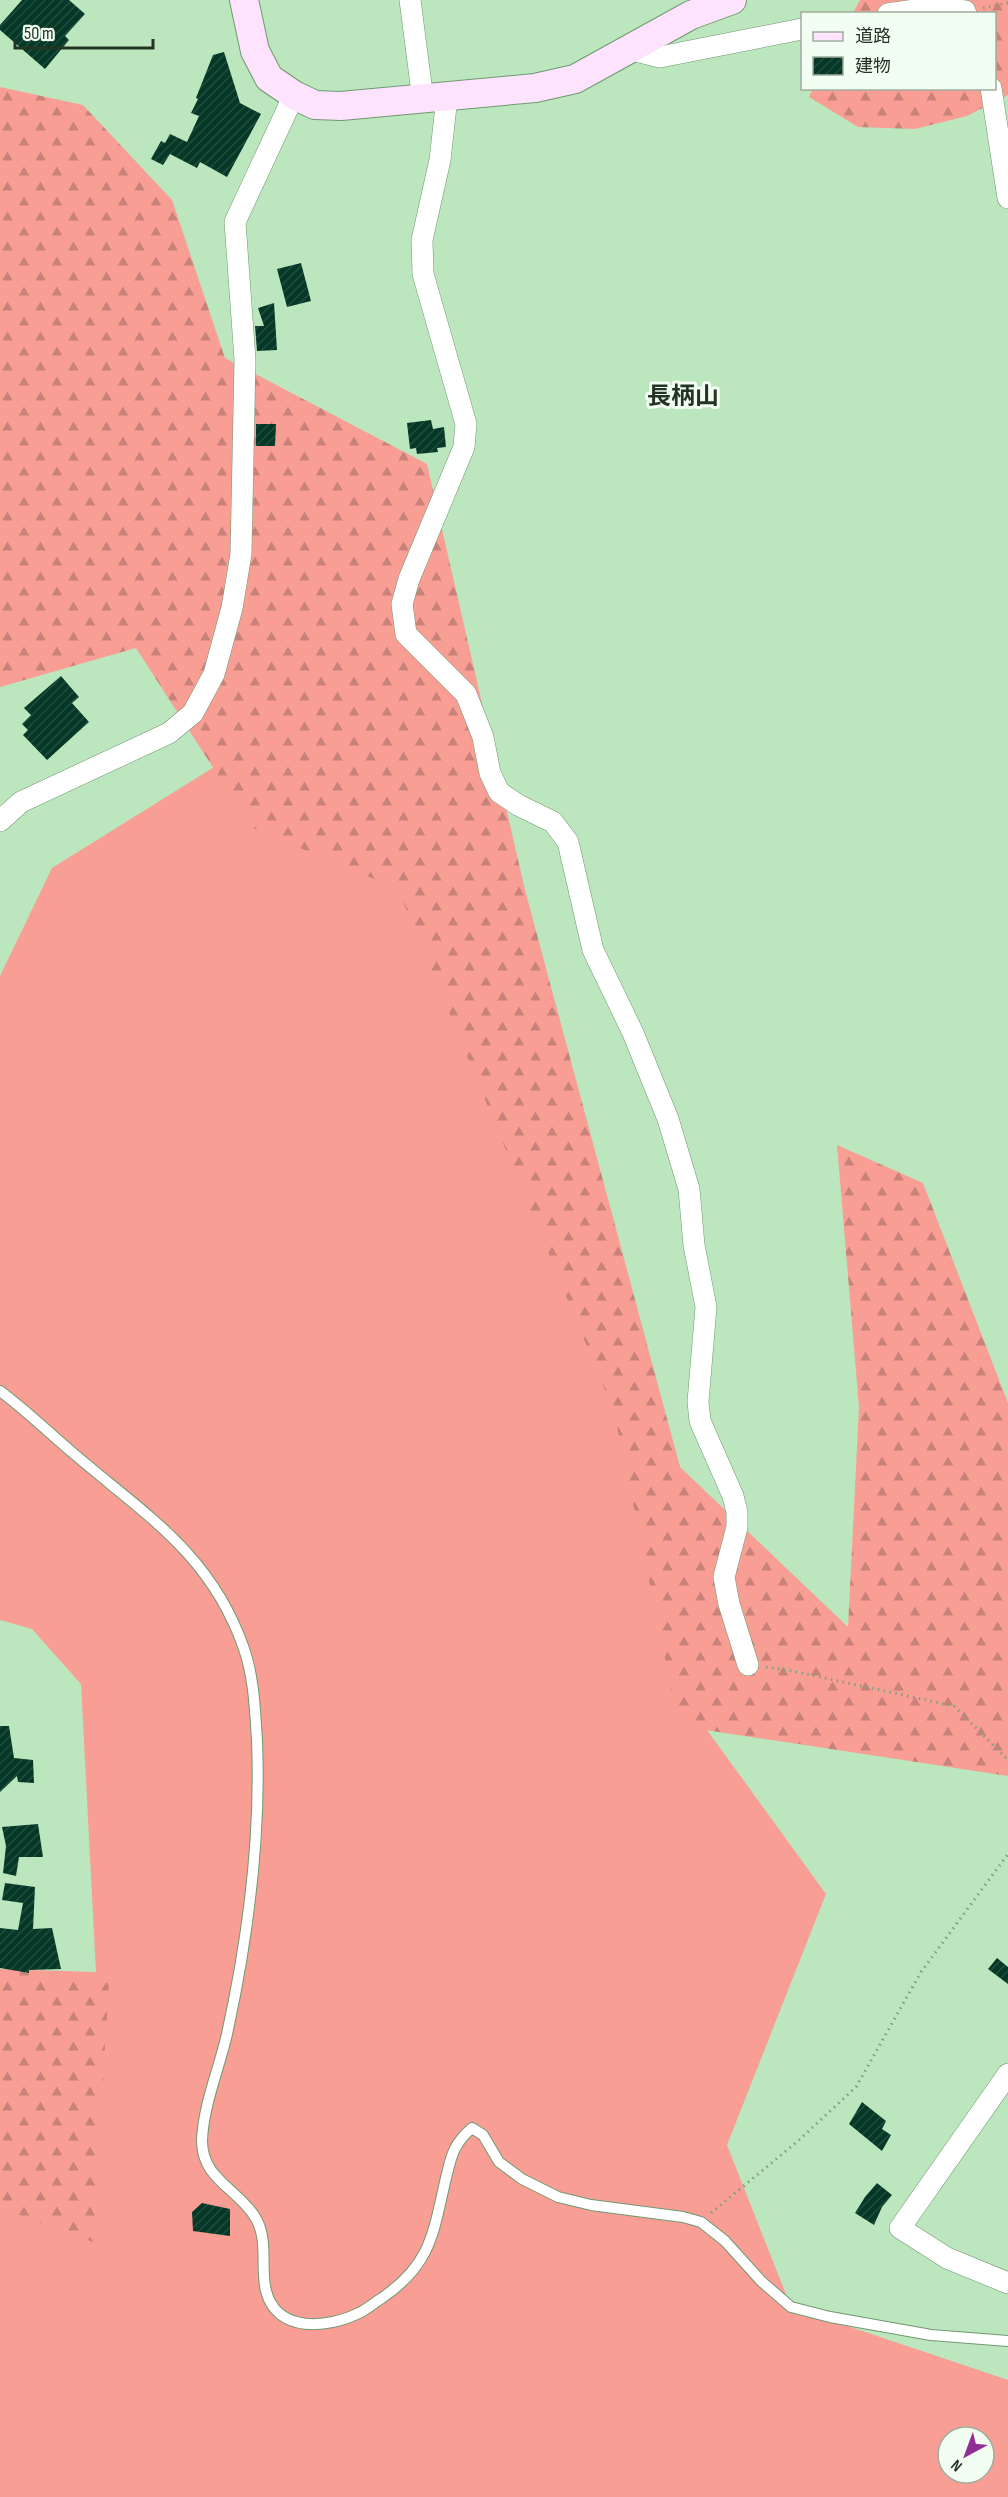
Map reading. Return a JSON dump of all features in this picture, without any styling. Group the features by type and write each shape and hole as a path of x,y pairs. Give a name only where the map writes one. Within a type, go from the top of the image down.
{"street":[{"path":"244,0 255,51 269,78 294,95 315,105 332,106 435,99 535,88 575,79 691,15 732,0"},
{"path":"410,0 435,99 440,160 422,240 423,274 466,424 464,447 409,579 402,604 406,634 466,694 483,737 490,773 499,792 518,805 554,822 568,842 593,950 633,1033 668,1119 689,1189 694,1245 706,1307 698,1402 699,1421 733,1496 737,1512 737,1527 724,1577 729,1604 748,1665"},
{"path":"901,12 934,7 966,12"},
{"path":"628,49 660,57 801,29"},
{"path":"990,90 1008,198"},
{"path":"0,821 21,802 169,733 194,713 214,674 232,608 241,554 245,360 235,222 294,95"},
{"path":"1008,2074 900,2228 947,2258 1008,2283"}],"lane":[{"path":"0,1391 148,1513 185,1549 206,1575 230,1614 244,1648 252,1677 259,1778 255,1865 246,1933 227,2033 205,2122 202,2144 206,2164 216,2179 254,2214 261,2230 267,2294 276,2309 287,2318 300,2324 321,2326 358,2313 402,2284 422,2260 433,2234 451,2156 458,2140 472,2128 483,2135 499,2162 522,2179 558,2197 591,2205 683,2217 701,2222 725,2241 761,2281 791,2307 830,2317 931,2335 1008,2341"}],"path":[{"path":"966,12 1008,3"},
{"path":"748,1665 792,1671 954,1706 1008,1760"},
{"path":"701,2222 805,2135 856,2087 921,1972 1008,1854"}],"green space":[{"path":"860,0 1008,0 1008,95 967,116 915,129 858,127 809,97 812,90 996,90 996,12 854,12"},
{"path":"0,87 83,105 172,200 225,358 427,464 525,890 680,1467 848,1627 859,1407 837,1145 923,1183 1008,1403 1008,1776 679,1726 614,1412 398,889 252,828 136,648 0,687"},
{"path":"288,721 478,880 707,1730 826,1894 727,2145 791,2307 1008,2380 1008,2497 0,2497 0,1969 96,1972 81,1684 32,1629 0,1620 0,976 52,868"},
{"path":"0,1969 109,1983 93,2242 0,2208"}],"building":[{"path":"22,0 69,0 85,14 65,36 69,40 45,69 0,30 0,25"},
{"path":"224,52 240,103 261,114 227,177 200,162 197,168 170,154 163,165 151,159 161,141 165,143 170,134 187,142 199,116 191,113 213,55"},
{"path":"301,263 311,301 287,307 277,269"},
{"path":"274,303 277,350 257,351 255,326 264,326 258,308"},
{"path":"431,420 433,429 444,427 446,447 437,448 438,452 417,454 416,448 410,449 407,423"},
{"path":"256,424 276,424 275,446 256,446"},
{"path":"61,676 79,697 72,703 89,722 47,760 23,735 28,730 22,724 31,715 24,708"},
{"path":"0,1726 9,1726 14,1758 33,1760 34,1783 18,1782 17,1776 0,1792"},
{"path":"38,1824 43,1857 19,1857 16,1876 3,1873 6,1846 2,1827"},
{"path":"5,1883 35,1887 33,1929 52,1928 61,1969 29,1970 29,1973 0,1968 0,1928 18,1930 23,1903 2,1900"},
{"path":"997,1958 1008,1967 1008,1984 988,1969"},
{"path":"862,2102 886,2121 882,2129 891,2135 882,2151 849,2124"},
{"path":"877,2183 892,2195 882,2207 874,2225 855,2213"},
{"path":"202,2203 230,2209 230,2236 193,2231 192,2212"}],"district":[{"name":"長柄山","path":"683,396"}]}
